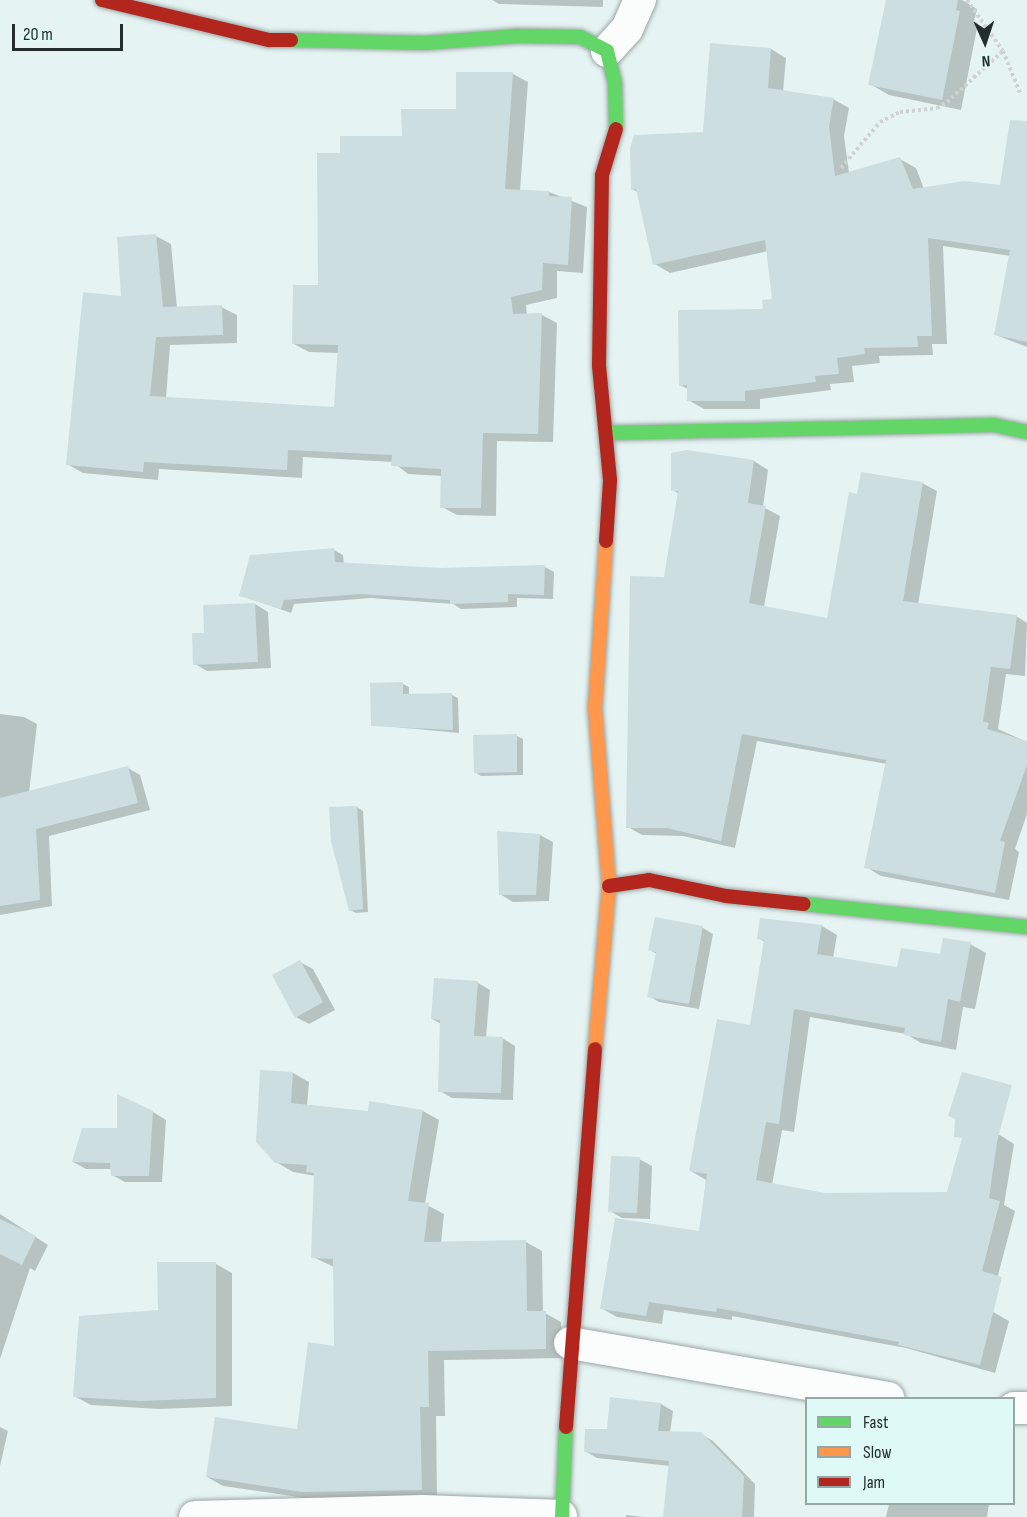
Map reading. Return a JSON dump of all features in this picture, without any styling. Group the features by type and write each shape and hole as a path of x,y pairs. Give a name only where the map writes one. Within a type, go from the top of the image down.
{"street":[{"path":"102,0 269,40 425,43 518,36 580,37 607,51 615,84 618,123 602,174 599,365 610,480 595,708 609,886 570,1343 561,1516 423,1511 195,1517"},
{"path":"607,51 627,29 640,0"},
{"path":"607,433 994,425 1027,432"},
{"path":"609,886 648,880 726,896 1027,927"},
{"path":"570,1343 882,1397"}],"path":[{"path":"967,0 1003,51 1020,93"},
{"path":"841,168 880,122 900,112 937,108 947,102 1003,51"}],"building":[{"path":"886,0 958,0 956,10 960,11 942,100 868,85"},
{"path":"710,43 771,48 768,88 834,98 829,126 835,176 900,157 913,189 964,181 1000,185 1010,120 1027,121 1027,342 994,335 1010,250 928,238 932,336 917,336 918,347 864,348 865,354 837,358 839,374 815,376 816,382 745,391 745,401 687,401 687,385 679,386 678,310 763,309 762,300 772,299 765,240 653,265 636,189 631,190 630,148 634,135 703,132"},
{"path":"456,72 513,72 505,189 549,191 549,196 572,197 568,265 543,263 542,290 511,297 513,314 542,313 538,434 483,433 481,508 440,508 441,469 391,466 392,455 288,450 287,470 144,462 143,472 66,465 83,292 121,296 117,237 156,234 163,307 222,305 223,335 156,337 150,396 334,407 338,345 292,344 293,285 318,285 317,153 340,153 340,136 402,136 401,109 456,109"},
{"path":"687,450 754,460 748,503 766,506 749,603 827,618 849,492 857,494 861,472 923,482 903,601 1017,615 1010,669 991,667 983,721 989,723 987,729 1027,741 1027,765 1000,841 1005,842 995,893 864,868 886,760 742,734 721,841 667,828 626,828 630,576 664,577 678,491 671,491 671,453"},
{"path":"334,548 335,562 441,568 545,565 544,595 508,594 508,602 450,604 450,600 360,594 284,600 281,609 239,596 250,555"},
{"path":"255,603 258,662 193,665 192,633 204,633 203,605"},
{"path":"403,682 403,694 452,693 453,730 371,726 370,683"},
{"path":"517,734 517,772 474,773 473,735"},
{"path":"128,766 138,803 36,829 40,900 0,906 0,798"},
{"path":"357,806 363,909 349,911 331,841 329,807"},
{"path":"497,831 540,834 536,895 499,895"},
{"path":"655,917 703,926 689,1004 647,997 656,952 648,950"},
{"path":"760,918 822,925 817,954 897,967 901,948 940,954 943,938 971,942 960,1002 948,999 941,1042 904,1035 905,1028 794,1009 779,1124 766,1122 756,1180 825,1193 947,1192 962,1138 954,1137 955,1119 948,1116 962,1072 1012,1085 997,1142 989,1198 1000,1201 982,1271 1002,1277 980,1365 898,1345 899,1342 717,1308 716,1312 649,1302 646,1316 600,1309 615,1218 699,1231 707,1174 689,1171 717,1019 750,1025 764,940 757,939"},
{"path":"300,960 323,1002 295,1018 272,975"},
{"path":"434,978 478,981 474,1036 503,1037 501,1093 438,1092 440,1020 431,1019"},
{"path":"260,1070 293,1072 291,1103 368,1111 369,1101 423,1110 408,1201 429,1203 424,1242 526,1240 527,1311 546,1311 546,1349 428,1351 429,1407 420,1407 422,1490 302,1492 206,1477 215,1417 297,1429 308,1342 334,1346 333,1259 311,1258 314,1173 306,1172 307,1165 275,1163 256,1142"},
{"path":"117,1094 153,1111 149,1176 111,1176 110,1163 72,1162 82,1128 117,1128"},
{"path":"611,1156 640,1157 637,1213 608,1212"},
{"path":"0,1219 36,1236 22,1265 0,1254"},
{"path":"157,1262 216,1262 216,1398 141,1401 73,1397 79,1316 158,1310"},
{"path":"610,1397 661,1403 658,1431 701,1432 744,1476 742,1517 663,1517 669,1461 584,1452 585,1429 607,1429"}],"traffic: fast":[{"path":"291,40 425,43 518,36 580,37 607,51 615,84 616,129"},
{"path":"607,433 994,425 1027,432"},
{"path":"804,904 1027,927"},
{"path":"562,1517 566,1427"}],"traffic: slow":[{"path":"595,1049 609,886 595,708 606,541"}],"traffic: jam":[{"path":"102,0 269,40 291,40"},
{"path":"606,541 610,480 599,365 602,175 616,129"},
{"path":"609,886 649,880 726,896 804,904"},
{"path":"566,1427 595,1049"}]}
